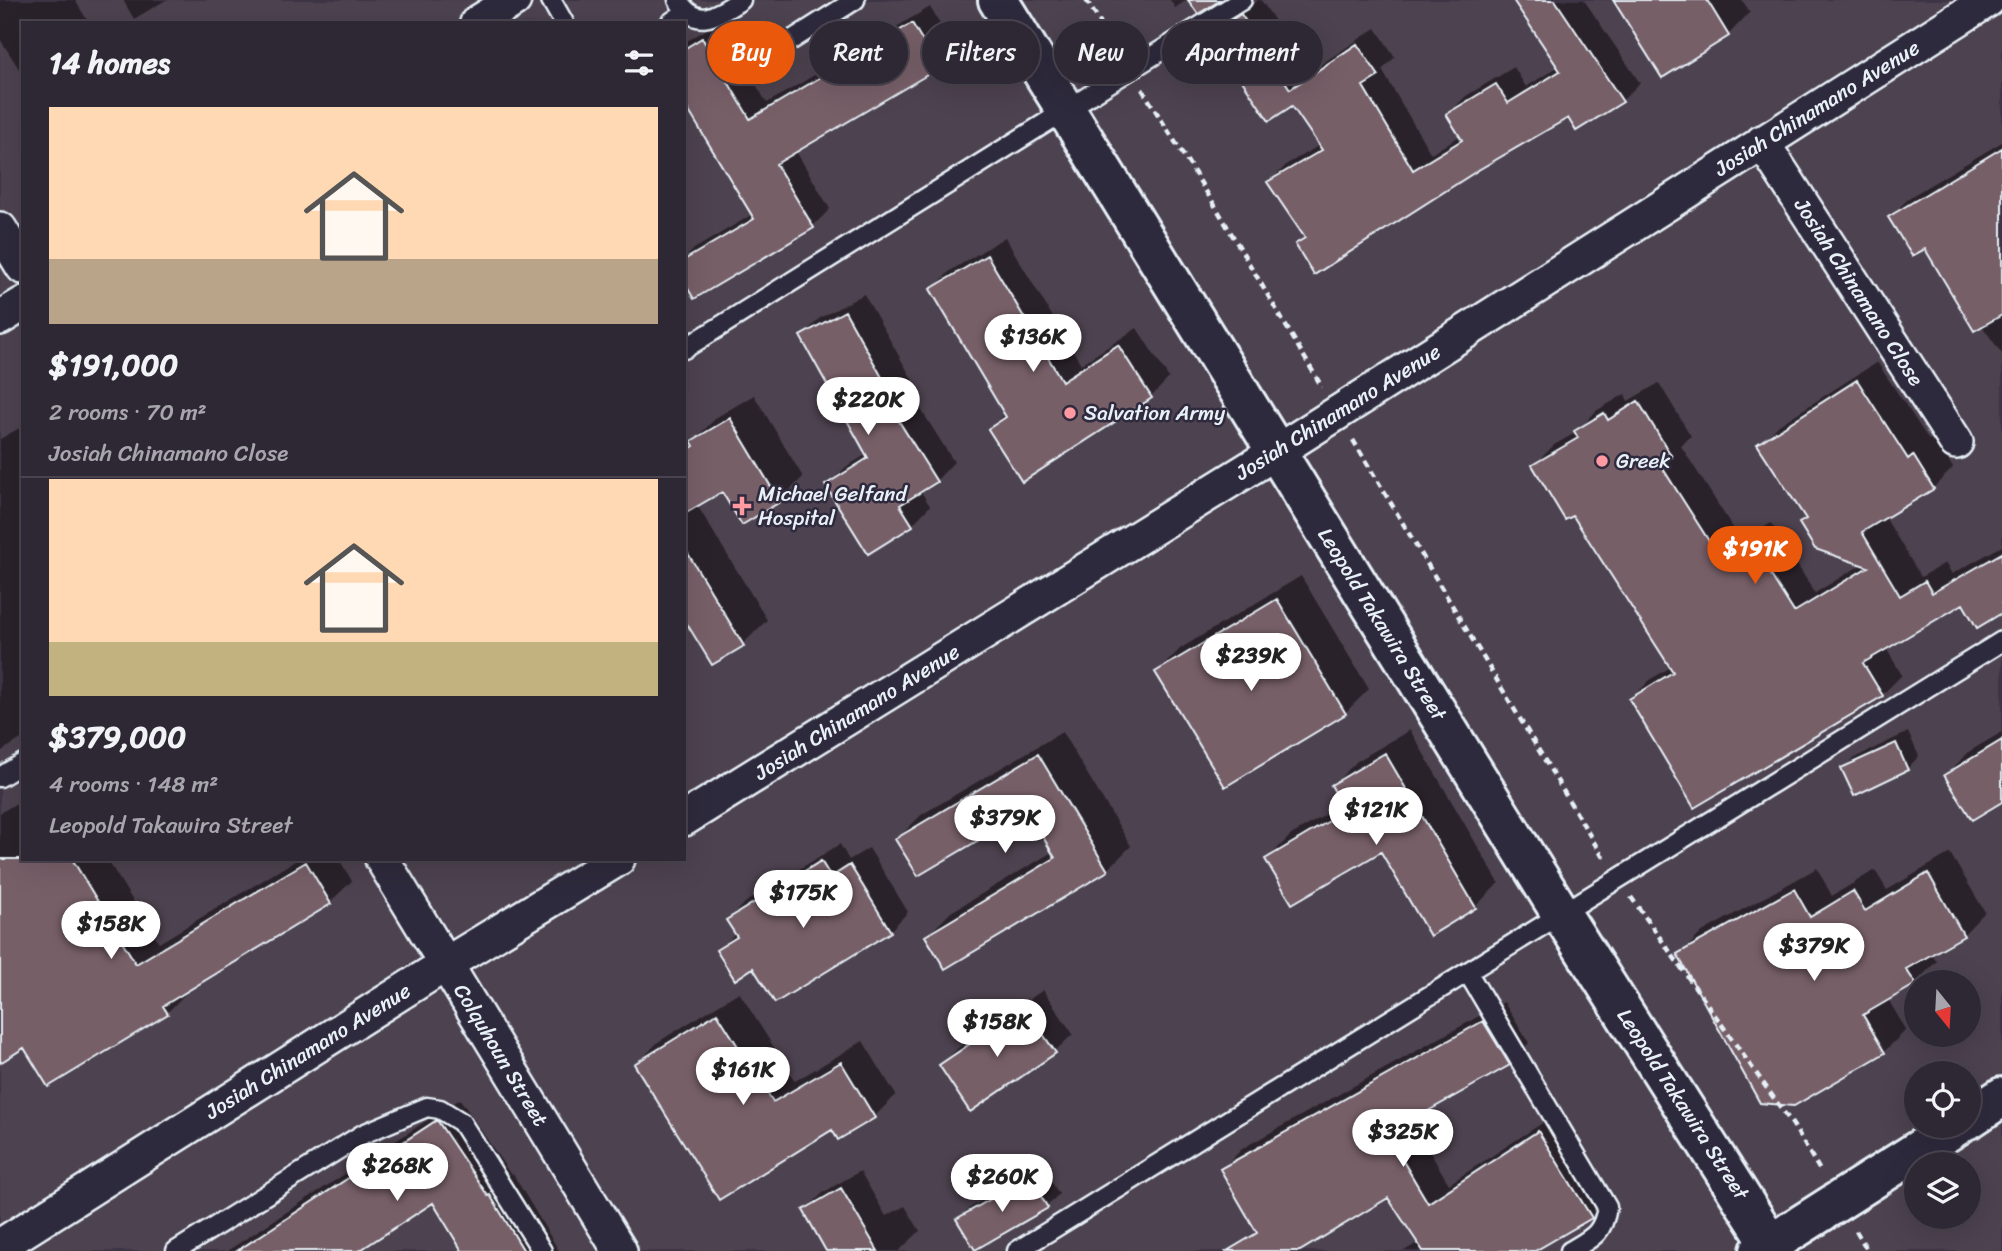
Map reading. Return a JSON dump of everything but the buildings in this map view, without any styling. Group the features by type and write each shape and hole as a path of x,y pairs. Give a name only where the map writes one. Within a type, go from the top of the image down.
{"main road":[{"name":"Leopold Takawira Street","path":"998,0 1562,915 1772,1249"},
{"path":"1981,1110 2002,1097"},
{"path":"1772,1249 1839,1201 1938,1138"}],"street":[{"path":"480,21 514,0"},
{"name":"Josiah Chinamano Avenue","path":"686,818 1276,452 1988,0"},
{"name":"Josiah Chinamano Close","path":"1762,142 1956,442"},
{"path":"0,229 21,264"},
{"path":"0,318 21,305"},
{"name":"Colquhoun Street","path":"383,861 620,1251"},
{"name":"Josiah Chinamano Avenue","path":"0,1246 446,964 615,861"}],"lane":[{"path":"551,0 563,21"},
{"path":"671,21 682,6 700,18 715,16 741,0"},
{"path":"795,38 855,0"},
{"path":"1148,58 1242,0"},
{"path":"686,348 1107,84"},
{"path":"1017,1251 2002,641"},
{"path":"0,777 21,764"},
{"path":"1468,973 1607,1207 1604,1224 1594,1237 1570,1251"},
{"path":"176,1251 363,1134 428,1107 440,1109 461,1122 542,1251"}],"path":[{"path":"1086,0 1099,21"},
{"path":"1138,84 1214,204 1592,842 1793,1125 1868,1251"}],"shaded area":[{"path":"0,0 2002,0 2002,1251 0,1251"}],"place":[{"name":"Salvation Army","path":"1070,413"},
{"name":"Greek","path":"1602,461"},
{"name":"Michael Gelfand Hospital","path":"742,506"}]}
